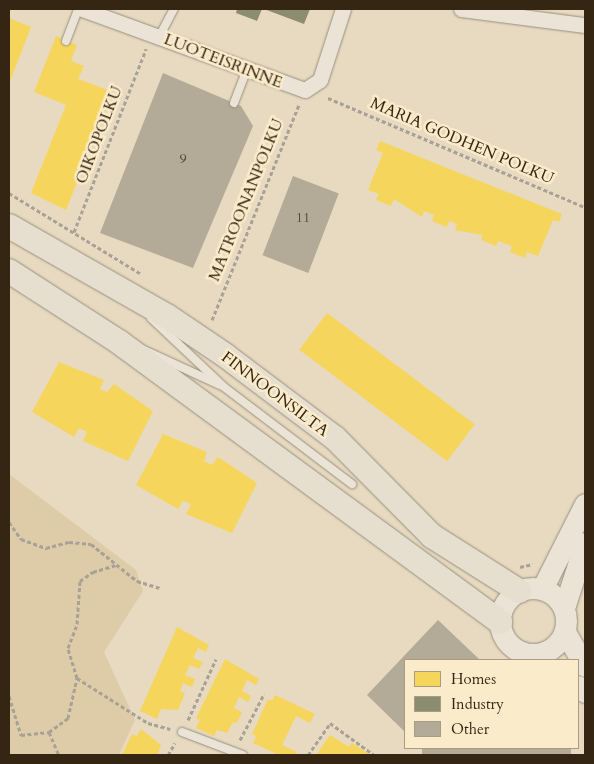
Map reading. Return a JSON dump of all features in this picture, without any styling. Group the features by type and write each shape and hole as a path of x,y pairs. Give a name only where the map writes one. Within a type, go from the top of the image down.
{"main road":[{"name":"FINNOONSILTA","path":"9,226 132,299 167,316 327,432 432,536 519,591"},
{"path":"9,271 119,342 500,622 509,643 534,657 551,649 564,632"},
{"path":"542,589 585,504"},
{"path":"585,544 564,608 564,632 585,666"},
{"path":"500,622 502,610 519,591 542,589 564,608"}],"street":[{"name":"LUOTEISRINNE","path":"82,9 153,42 305,90"},
{"path":"305,90 320,80 331,38 343,9"},
{"path":"461,9 585,25"}],"lane":[{"path":"66,40 78,9"},
{"path":"153,42 174,9"},
{"path":"234,103 246,71"},
{"path":"132,299 224,387 352,484"},
{"path":"119,342 152,352 224,387"},
{"path":"182,732 243,755"}],"path":[{"name":"OIKOPOLKU","path":"74,232 153,42"},
{"name":"MATROONANPOLKU","path":"212,320 305,90"},
{"name":"MARIA GODHEN POLKU","path":"328,98 585,207"},
{"path":"9,522 21,539 46,548 69,542 91,544 136,581 160,588"},
{"path":"512,568 536,561"},
{"path":"9,696 20,735 49,732 68,718 77,678 68,648 77,624 80,581 93,572 116,565"},
{"path":"77,678 148,723 182,732 216,659"},
{"path":"234,751 264,694"},
{"path":"308,755 330,723 374,755"},
{"path":"49,732 59,755"}],"shaded area":[{"path":"9,474 136,570 143,591 104,652 135,720 119,755 9,755"}],"building: Homes":[{"path":"9,18 31,27 9,84"},
{"path":"56,36 77,45 71,61 84,66 78,79 113,92 66,210 31,193 66,105 34,92"},
{"path":"380,141 562,214 559,222 553,220 538,256 527,252 525,258 510,252 512,246 498,241 496,246 481,240 483,235 455,230 457,224 449,221 447,227 432,221 434,215 424,211 422,217 394,199 391,206 376,200 379,194 368,190 383,153 376,150"},
{"path":"327,313 475,424 447,461 299,350"},
{"path":"59,362 104,380 100,389 107,392 114,384 153,411 128,461 83,441 87,432 79,428 74,437 32,412"},
{"path":"163,434 207,452 204,461 212,465 218,457 257,483 232,533 186,514 191,504 183,501 178,509 136,485"},
{"path":"177,627 209,645 206,652 198,648 193,658 203,662 199,669 190,665 185,675 195,679 192,687 183,683 180,691 185,693 178,710 161,709 157,719 140,711"},
{"path":"225,659 259,679 256,685 247,680 242,691 251,696 248,702 239,697 234,708 242,712 237,723 233,722 227,733 217,730 214,736 196,728 200,720 196,718"},
{"path":"275,695 315,714 310,723 296,716 282,745 297,752 295,755 279,755 253,743 256,736 252,734 268,699 272,701"},
{"path":"141,729 161,745 157,755 122,755 132,734 137,736"},
{"path":"330,735 349,747 352,743 370,755 316,755"}],"building: Industry":[{"path":"237,9 262,9 257,21 236,13"},
{"path":"264,9 310,9 304,24"}],"building: Other":[{"path":"163,73 241,106 253,126 193,268 100,233"},
{"path":"293,176 339,194 308,273 263,255"},
{"path":"438,620 479,659 404,659 404,731 367,695"},
{"path":"422,749 571,749 571,755 422,755"}]}
